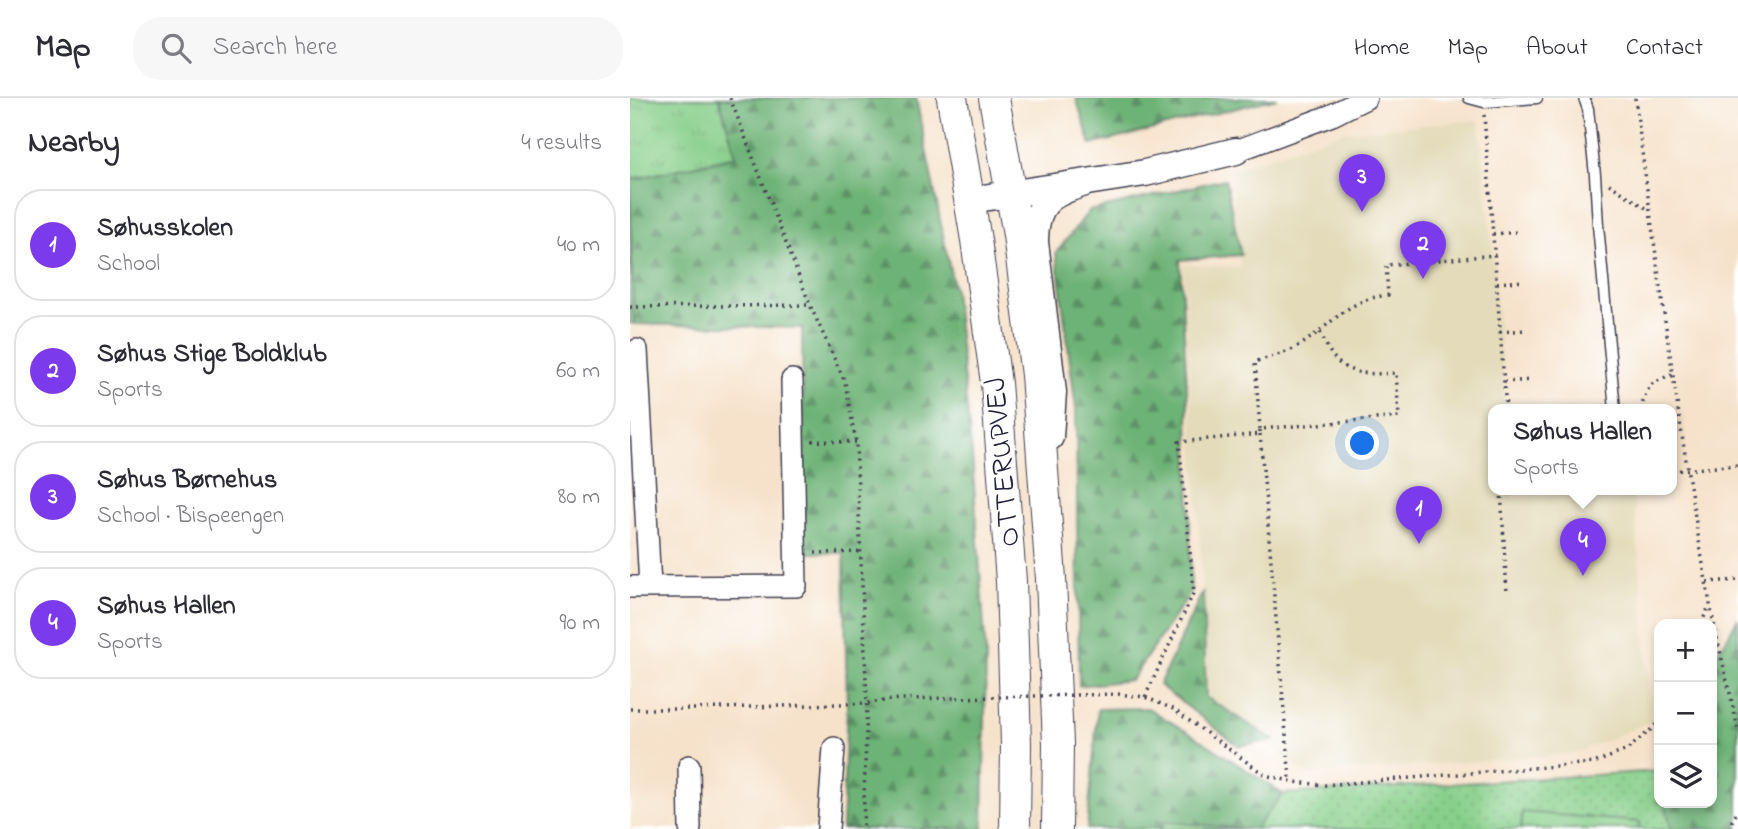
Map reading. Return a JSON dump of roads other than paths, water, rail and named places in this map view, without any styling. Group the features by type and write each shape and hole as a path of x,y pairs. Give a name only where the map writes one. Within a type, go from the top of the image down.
{"main road":[{"name":"OTTERUPVEJ","path":"952,98 970,200 996,383 1011,581 1017,744 1015,829"},
{"name":"OTTERUPVEJ","path":"994,98 1011,195 1036,375 1051,579 1058,744 1056,829"}],"street":[{"path":"970,200 1145,173 1236,151 1332,116 1366,98"},
{"path":"1045,512 1053,392 1035,242 1035,222 1049,199 1062,190 1085,183"},
{"path":"637,350 640,587 796,586 792,380"},
{"path":"828,829 834,748"},
{"path":"689,766 690,829"}],"lane":[{"path":"1469,98 1484,102 1537,98"},
{"path":"1584,98 1588,109 1595,175 1614,404"}],"place":[{"name":"Søhus Børnehus","path":"1362,212"},
{"name":"Søhus Stige Boldklub","path":"1423,279"},
{"name":"Søhusskolen","path":"1419,544"},
{"name":"Søhus Hallen","path":"1583,576"}]}
